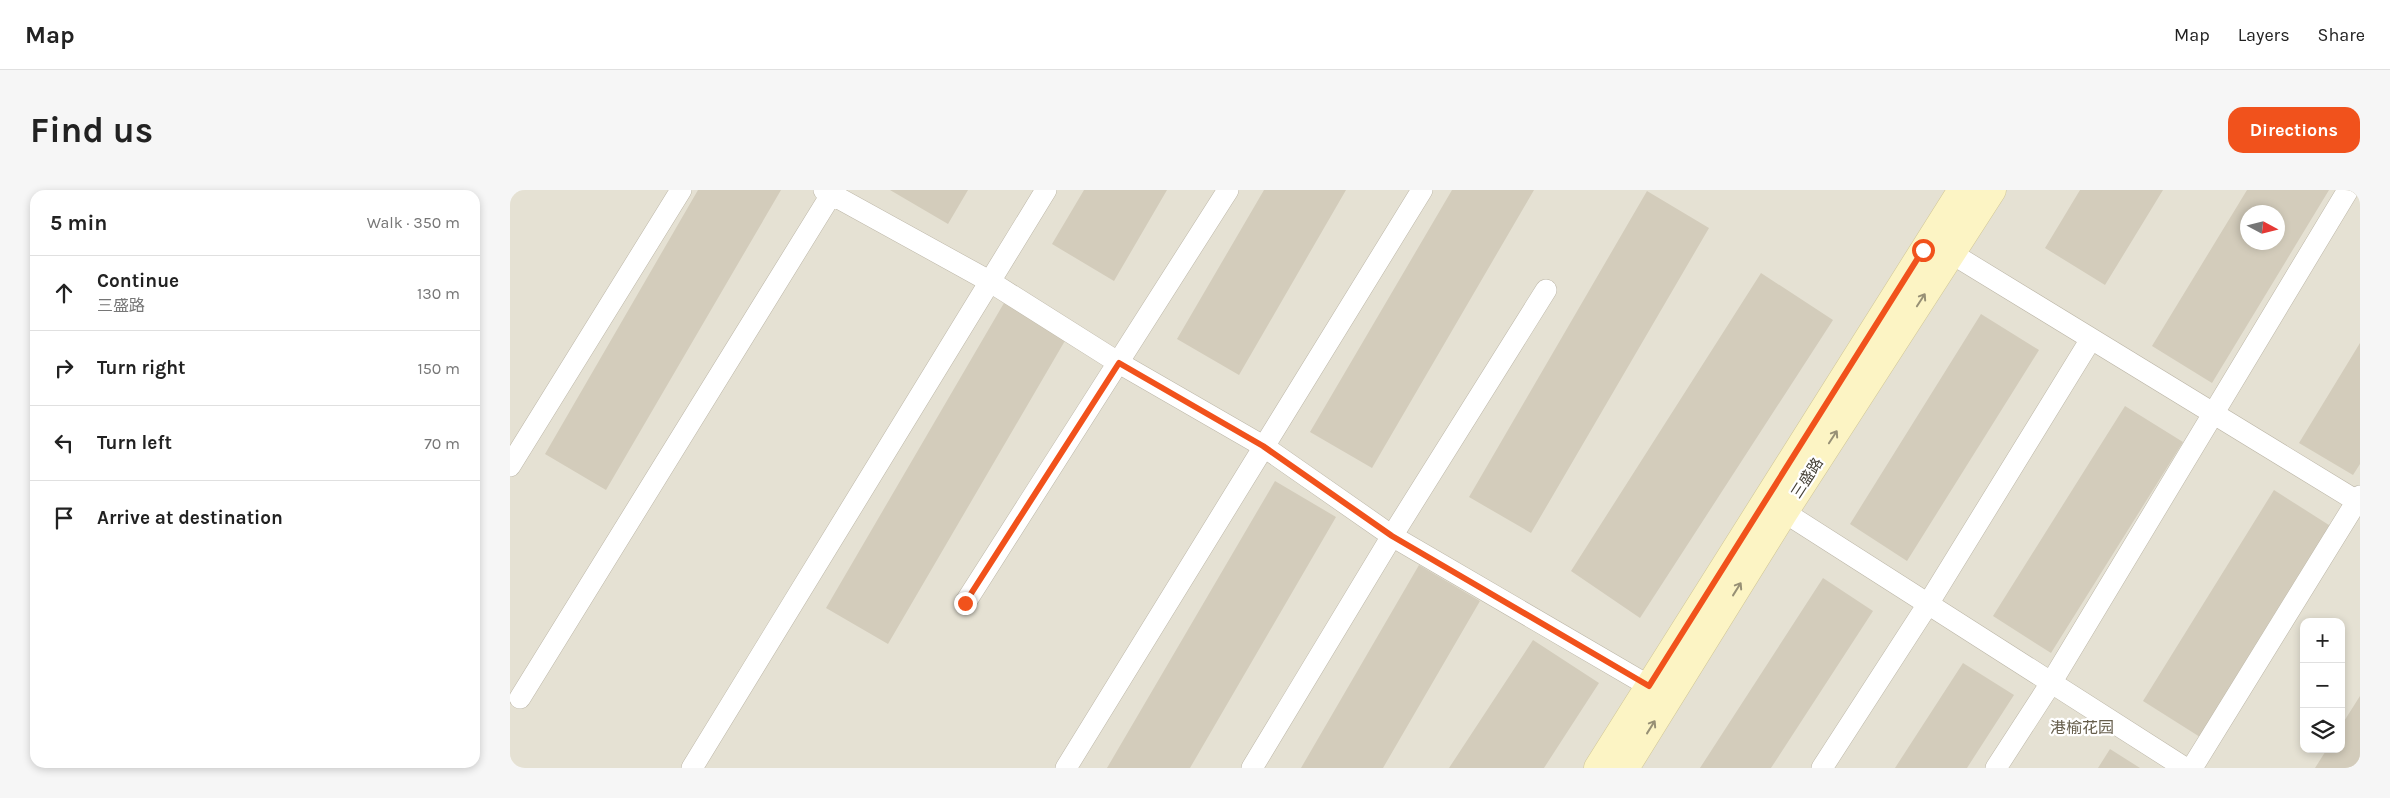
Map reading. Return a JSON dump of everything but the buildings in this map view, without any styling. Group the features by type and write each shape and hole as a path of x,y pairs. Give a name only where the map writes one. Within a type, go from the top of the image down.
{"main road":[{"name":"三盛路","path":"1598,768 1962,190"},
{"name":"三盛路","path":"1625,768 1784,512 1992,190"}],"street":[{"path":"510,466 681,190"},
{"path":"692,768 1046,190"},
{"path":"965,603 1228,190"},
{"path":"1066,768 1422,190"},
{"path":"1996,768 2051,683 2215,414 2348,190"},
{"path":"520,698 830,191 989,281 1119,363 1263,446 1392,536 1649,686"},
{"path":"1951,253 2359,500 2192,768"},
{"path":"1252,768 1392,536 1546,290"},
{"path":"1822,768 1928,604 2092,339"},
{"path":"1784,512 2185,768"}],"shaded area":[{"path":"510,190 2360,190 2360,768 510,768"}],"district":[{"name":"港榆花园","path":"2082,727"}],"route":[{"path":"965,603 1119,363 1263,446 1392,536 1649,686 1923,250"}]}
